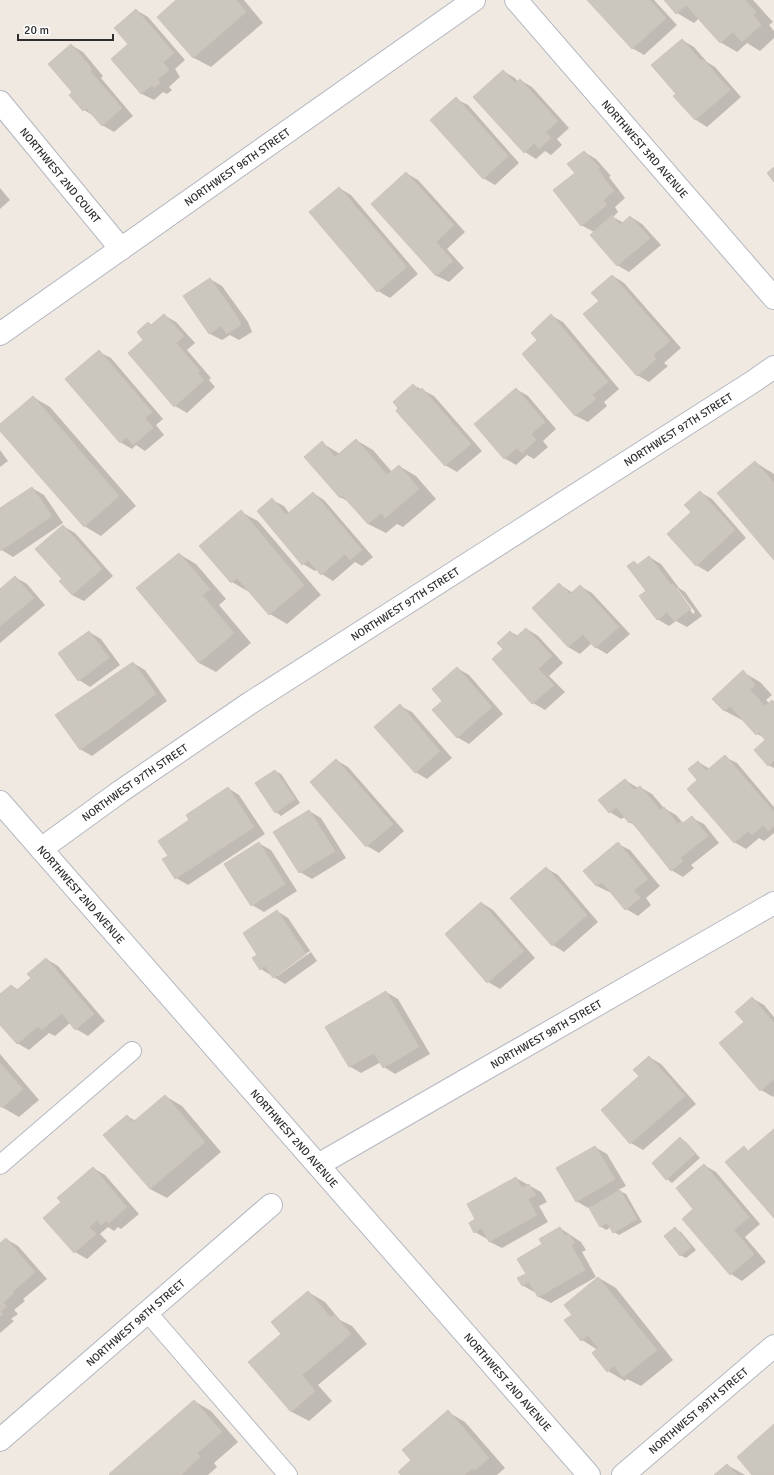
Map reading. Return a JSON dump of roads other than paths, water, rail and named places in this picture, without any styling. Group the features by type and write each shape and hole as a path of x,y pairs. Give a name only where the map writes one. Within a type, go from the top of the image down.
{"street":[{"name":"NORTHWEST 96TH STREET","path":"0,334 474,0"},
{"name":"NORTHWEST 3RD AVENUE","path":"516,0 774,298"},
{"name":"NORTHWEST 2ND COURT","path":"0,102 121,249"},
{"name":"NORTHWEST 97TH STREET","path":"41,849 121,791 250,703 774,367"},
{"name":"NORTHWEST 2ND AVENUE","path":"0,802 589,1475"},
{"name":"NORTHWEST 98TH STREET","path":"318,1165 774,903"},
{"name":"NORTHWEST 98TH STREET","path":"0,1440 271,1205"},
{"name":"NORTHWEST 99TH STREET","path":"623,1475 774,1346"}],"lane":[{"path":"0,1165 132,1051"},
{"path":"147,1312 287,1475"}]}
